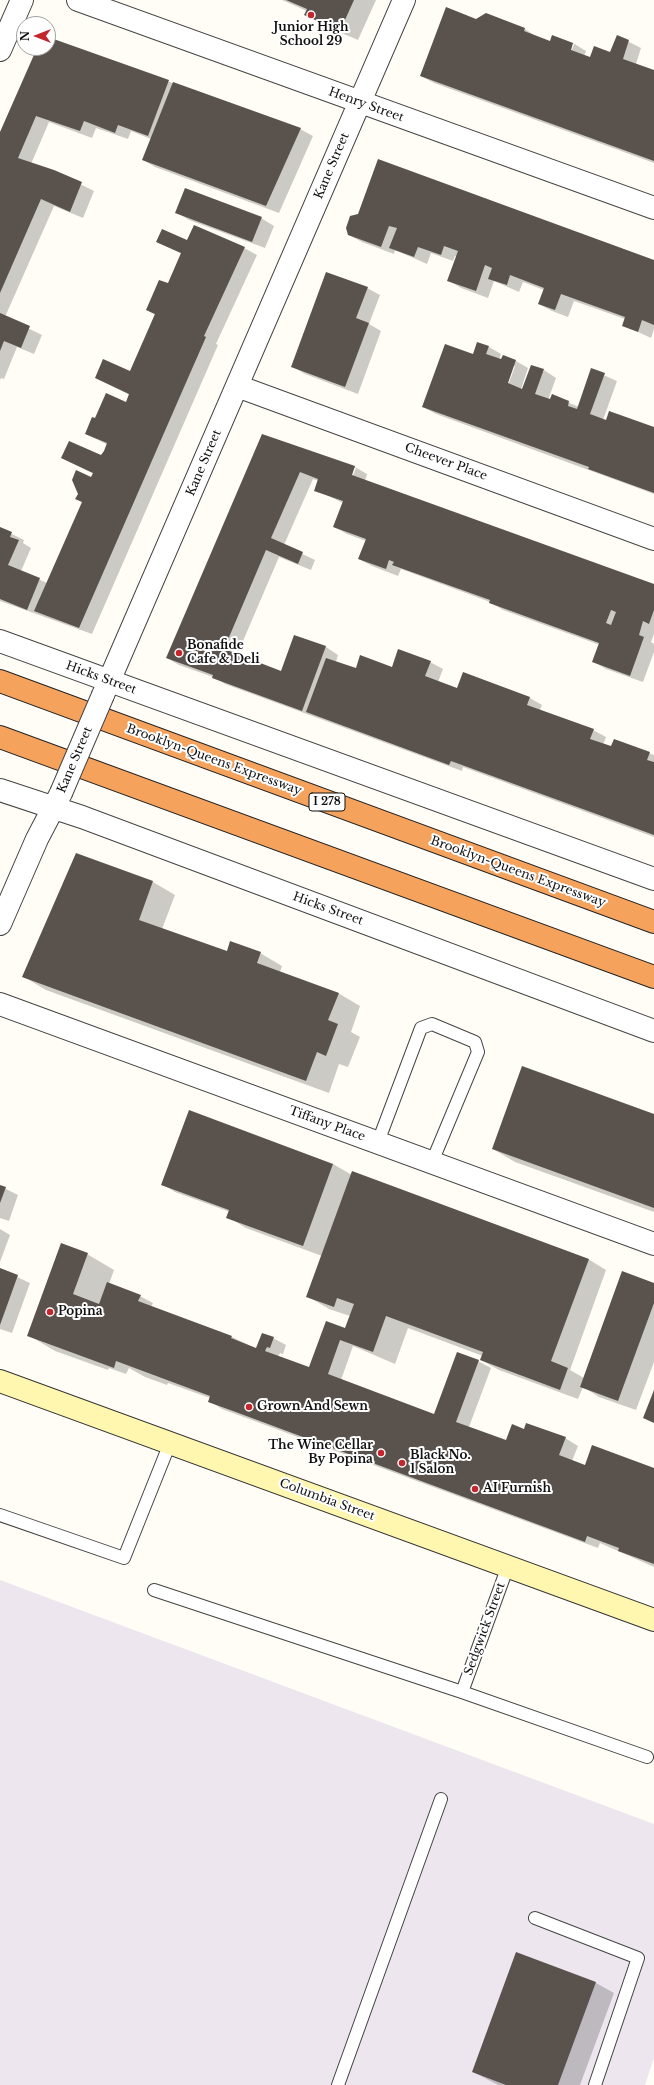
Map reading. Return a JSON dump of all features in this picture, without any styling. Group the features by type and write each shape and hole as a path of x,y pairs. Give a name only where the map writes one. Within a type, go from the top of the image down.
{"highway":[{"name":"Brooklyn-Queens Expressway","path":"0,681 654,922"},
{"path":"0,737 654,977"}],"main road":[{"name":"Columbia Street","path":"0,1381 654,1620"}],"street":[{"path":"0,50 22,0"},
{"name":"Henry Street","path":"78,0 359,103 654,208"},
{"name":"Kane Street","path":"0,924 37,839 58,801 404,0"},
{"name":"Cheever Place","path":"237,386 654,539"},
{"name":"Hicks Street","path":"0,641 106,688 654,879"},
{"name":"Hicks Street","path":"0,790 58,801 89,820 654,1031"},
{"name":"Tiffany Place","path":"0,1004 654,1244"}],"lane":[{"path":"378,1142 421,1028 432,1024 475,1042 478,1052 432,1162"},
{"path":"0,1515 124,1558 170,1443"},
{"name":"Sedgwick Street","path":"462,1692 508,1566"},
{"path":"154,1590 462,1692 647,1757"},
{"path":"338,2085 441,1799"},
{"path":"535,1918 638,1958 594,2085"}],"shaded area":[{"path":"0,1580 654,1824 654,2058 645,2085 0,2085"}],"building":[{"path":"286,0 354,0 340,31 304,15 307,9"},
{"path":"446,7 476,19 486,13 525,28 524,31 550,41 552,35 573,43 571,50 590,57 594,46 610,52 617,35 629,40 623,59 654,70 654,161 420,76"},
{"path":"56,40 169,80 148,136 118,125 115,133 84,121 80,131 36,116 18,158 54,170 82,182 70,212 41,199 0,293 0,132 33,56 56,56"},
{"path":"173,82 301,128 266,206 142,160"},
{"path":"378,159 654,260 654,325 642,320 638,332 622,326 625,317 561,294 555,310 538,304 544,288 510,275 507,285 488,279 492,268 485,265 476,291 447,281 458,251 444,246 441,255 418,247 414,257 389,248 397,228 389,226 381,247 348,235 346,228 350,216 358,214"},
{"path":"185,188 262,217 252,242 175,213"},
{"path":"194,225 245,247 204,336 206,337 79,628 34,611 82,502 75,499 78,494 72,480 76,470 91,477 93,473 61,458 69,441 101,455 104,451 107,443 85,434 92,417 95,418 106,393 126,402 129,394 95,378 103,359 130,371 155,314 146,310 159,280 168,283 181,253 156,242 162,229 187,240"},
{"path":"326,272 368,287 356,318 369,323 345,387 291,367"},
{"path":"0,313 30,326 21,348 4,341 0,351"},
{"path":"477,342 489,346 486,354 501,359 503,355 516,360 508,383 522,389 531,365 544,369 535,394 550,399 552,394 569,401 568,406 577,409 591,368 605,373 590,414 606,420 609,411 654,427 654,493 588,469 589,467 422,407 445,344 473,354"},
{"path":"262,434 355,466 352,475 654,584 654,610 649,624 643,621 639,635 644,637 630,676 592,662 599,643 489,603 490,600 392,565 394,562 389,560 386,569 358,559 366,539 333,527 343,501 314,491 318,479 300,472 271,538 303,552 298,564 266,550 224,649 281,671 294,635 326,646 302,711 212,678 213,675 166,658","holes":["611,610 616,612 611,625 606,623"]},
{"path":"0,527 12,532 10,537 19,540 8,565 40,578 27,610 0,599"},
{"path":"398,649 431,661 425,676 457,688 463,672 530,697 527,705 594,729 590,739 611,746 614,739 650,752 647,760 654,762 654,835 451,761 449,765 306,712 326,658 356,668 360,655 392,667"},
{"path":"76,853 153,881 139,920 227,951 230,941 261,952 257,963 339,993 328,1020 338,1024 326,1056 317,1052 306,1081 22,977"},
{"path":"522,1066 654,1114 654,1208 492,1149"},
{"path":"189,1110 333,1164 303,1246 226,1218 229,1210 161,1185"},
{"path":"352,1171 589,1259 551,1361 568,1368 560,1390 480,1360 483,1352 386,1316 373,1352 340,1340 328,1374 434,1414 457,1352 479,1360 456,1422 506,1440 512,1424 524,1429 526,1423 566,1437 559,1455 585,1465 592,1445 654,1468 654,1564 618,1551 619,1548 587,1536 585,1542 208,1402 210,1396 116,1361 114,1368 27,1336 61,1243 88,1253 73,1294 99,1304 107,1282 141,1295 138,1301 232,1336 231,1338 256,1348 262,1333 274,1337 270,1348 267,1347 265,1351 309,1367 326,1321 345,1328 354,1304 337,1298 334,1307 306,1297"},
{"path":"0,1185 6,1187 0,1203"},
{"path":"0,1268 18,1275 0,1325"},
{"path":"622,1271 654,1283 654,1303 618,1401 580,1387"},
{"path":"654,1390 654,1423 643,1418"},
{"path":"516,1952 596,1982 558,2085 506,2085 472,2072"}],"place":[{"name":"Junior High School 29","path":"311,15"},
{"name":"Bonafide Cafe & Deli","path":"179,653"},
{"name":"Popina","path":"50,1312"},
{"name":"Grown And Sewn","path":"249,1407"},
{"name":"The Wine Cellar By Popina","path":"381,1453"},
{"name":"Black No. 1 Salon","path":"402,1463"},
{"name":"AI Furnish","path":"475,1489"}]}
